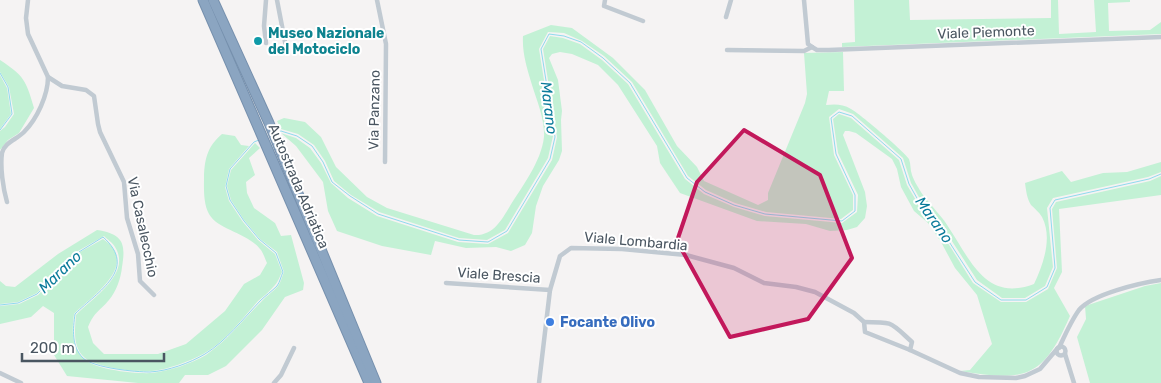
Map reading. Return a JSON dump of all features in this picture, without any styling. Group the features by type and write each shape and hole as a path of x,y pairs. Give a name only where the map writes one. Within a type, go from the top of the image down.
{"highway":[{"name":"Autostrada Adriatica","path":"203,0 369,383"},
{"name":"Autostrada Adriatica","path":"213,0 269,123 376,383"}],"street":[{"path":"7,202 0,166 2,151 6,145 24,132 38,112 46,92 48,77 28,34 26,18 28,0"},
{"path":"266,0 264,26 266,43"},
{"path":"277,0 286,47"},
{"name":"Via Panzano","path":"377,0 386,44 385,162"},
{"path":"605,0 604,6 643,22"},
{"path":"726,18 731,0"},
{"path":"804,0 808,44 812,47"},
{"name":"Viale Piemonte","path":"728,50 804,50 812,47 817,50 829,50 1161,37"},
{"name":"Via Casalecchio","path":"48,77 62,86 86,90 94,96 100,132 125,187 127,218 138,254 140,281 154,295"},
{"name":"Viale Brescia","path":"539,383 550,290 560,256 571,248"},
{"name":"Viale Lombardia","path":"571,248 622,249 686,255 734,268 764,283 796,287 815,292 854,313 864,322 865,332 960,373 979,377 1016,378 1040,369 1060,348 1079,310 1087,302 1145,282 1161,280"},
{"name":"Viale Brescia","path":"446,283 550,290"},
{"path":"864,322 888,322 893,324 912,342 910,350"},
{"path":"274,383 281,375 294,348"},
{"path":"1060,348 1057,352 1066,359 1074,383"},
{"path":"1060,348 1062,355"},
{"name":"Viale Lombardia","path":"1050,360 1062,355"},
{"path":"0,373 20,383"}],"highlighted area":[{"path":"744,130 820,175 852,258 808,319 730,337 677,241 697,182"}],"green space":[{"path":"854,0 909,0 910,20 1051,18 1051,0 1058,0 1059,34 1096,32 1094,0 1130,0 1130,2 1108,3 1109,31 1150,30 1161,22 1161,34 842,47 842,43 855,42"},
{"path":"551,25 572,28 613,58 645,90 677,146 697,167 704,181 758,205 768,200 768,193 805,103 807,94 804,53 843,52 844,91 829,91 826,105 845,106 856,112 906,155 918,188 940,215 973,265 992,283 1004,287 1017,288 1034,284 1046,251 1047,234 1045,225 1041,215 1030,203 1025,183 1062,171 1071,182 1103,173 1127,172 1161,162 1161,172 1148,177 1053,198 1047,208 1053,267 1045,286 1025,298 1002,298 977,280 939,221 920,199 911,183 903,158 853,114 839,109 829,117 834,155 853,195 853,210 841,219 766,212 735,203 706,190 688,176 632,82 604,56 582,41 564,33 548,32 539,49 553,136 548,158 505,230 487,240 459,238 379,212 351,195 334,181 325,161 314,145 298,134 281,129 277,121 284,118 305,122 321,137 336,167 367,197 387,208 474,235 481,235 496,227 503,217 531,173 542,146 544,137 543,124 525,60 523,36"},
{"path":"550,36 580,44 602,60 628,84 685,179 704,194 734,207 765,216 842,223 857,212 858,195 838,153 833,119 839,114 851,118 899,160 907,185 917,202 936,224 973,283 1001,302 1026,302 1048,289 1057,268 1052,209 1056,202 1150,181 1161,176 1161,195 1059,209 1062,272 1054,288 1070,316 1051,352 1041,364 1030,371 1017,375 1001,376 960,371 970,370 992,344 977,295 955,268 928,223 914,211 901,187 897,169 892,159 856,133 845,131 843,135 865,192 867,206 865,218 857,227 847,230 830,231 806,224 757,221 680,193 660,163 657,146 618,85 598,65 572,54 560,52 552,54 549,58 558,80 562,111 562,151 559,160 543,186 536,206 532,233 525,245 511,251 496,247 466,248 435,241 431,255 382,246 337,231 328,211 323,182 296,146 281,133 296,138 310,148 321,163 331,183 348,198 377,216 458,242 488,244 508,233 552,160 557,137 543,49"},
{"path":"0,60 14,70 23,80 29,91 34,108 19,133 8,140 0,150 0,131 14,114 9,87 0,72"},
{"path":"0,75 7,88 11,114 0,129"},
{"path":"222,134 235,136 241,145 249,146 229,169 225,187 229,201 258,240 275,254 282,272 273,287 226,337 211,349 185,362 152,371 108,367 91,361 81,354 76,343 76,315 108,285 118,267 119,257 115,247 104,236 78,251 37,293 18,302 0,304 0,281 6,286 15,287 58,254 97,230 112,234 121,241 123,259 121,276 114,293 95,315 88,327 93,343 104,354 158,354 186,344 225,311 244,284 260,275 267,263 261,250 255,244 219,224 207,210 204,190 205,163 210,148"},
{"path":"255,143 260,148 249,158 255,175 246,182 247,193 254,208 275,223 281,236 291,235 304,283 303,290 285,297 262,330 226,366 208,375 185,375 179,383 138,383 67,376 54,355 54,313 43,306 31,317 0,324 0,306 19,304 38,295 80,252 103,239 112,247 116,256 116,266 106,284 74,314 73,337 78,352 82,357 104,368 125,372 152,373 173,369 206,355 276,288 284,272 277,252 260,239 244,220 231,200 227,186 231,170"},
{"path":"1161,283 1161,383 1090,383 1077,337 1086,319 1085,306 1145,286"}],"waterway":[{"name":"Marano","path":"277,133 281,131 297,136 312,146 323,162 332,182 378,214 459,240 488,242 507,231 550,159 555,137 541,49 549,34 564,36 581,42 603,58 630,83 687,178 705,192 734,205 765,214 842,221 855,211 855,195 836,154 831,118 839,112 852,116 901,159 909,184 918,200 937,223 975,282 1001,300 1026,300 1047,287 1055,268 1050,208 1055,200 1149,179 1161,174"},
{"name":"Marano","path":"0,73 8,87 12,114 0,130"},
{"name":"Marano","path":"0,305 18,303 37,294 79,252 103,237 113,249 117,259 116,269 111,279 103,288 75,314 73,331 75,343 83,358 105,367 150,372 179,366 213,349 277,286 283,272 276,253 259,239 244,221 230,200 226,186 230,169 254,142 259,140"}],"place":[{"name":"Museo Nazionale del Motociclo","path":"258,41"},
{"name":"Focante Olivo","path":"550,322"}]}
